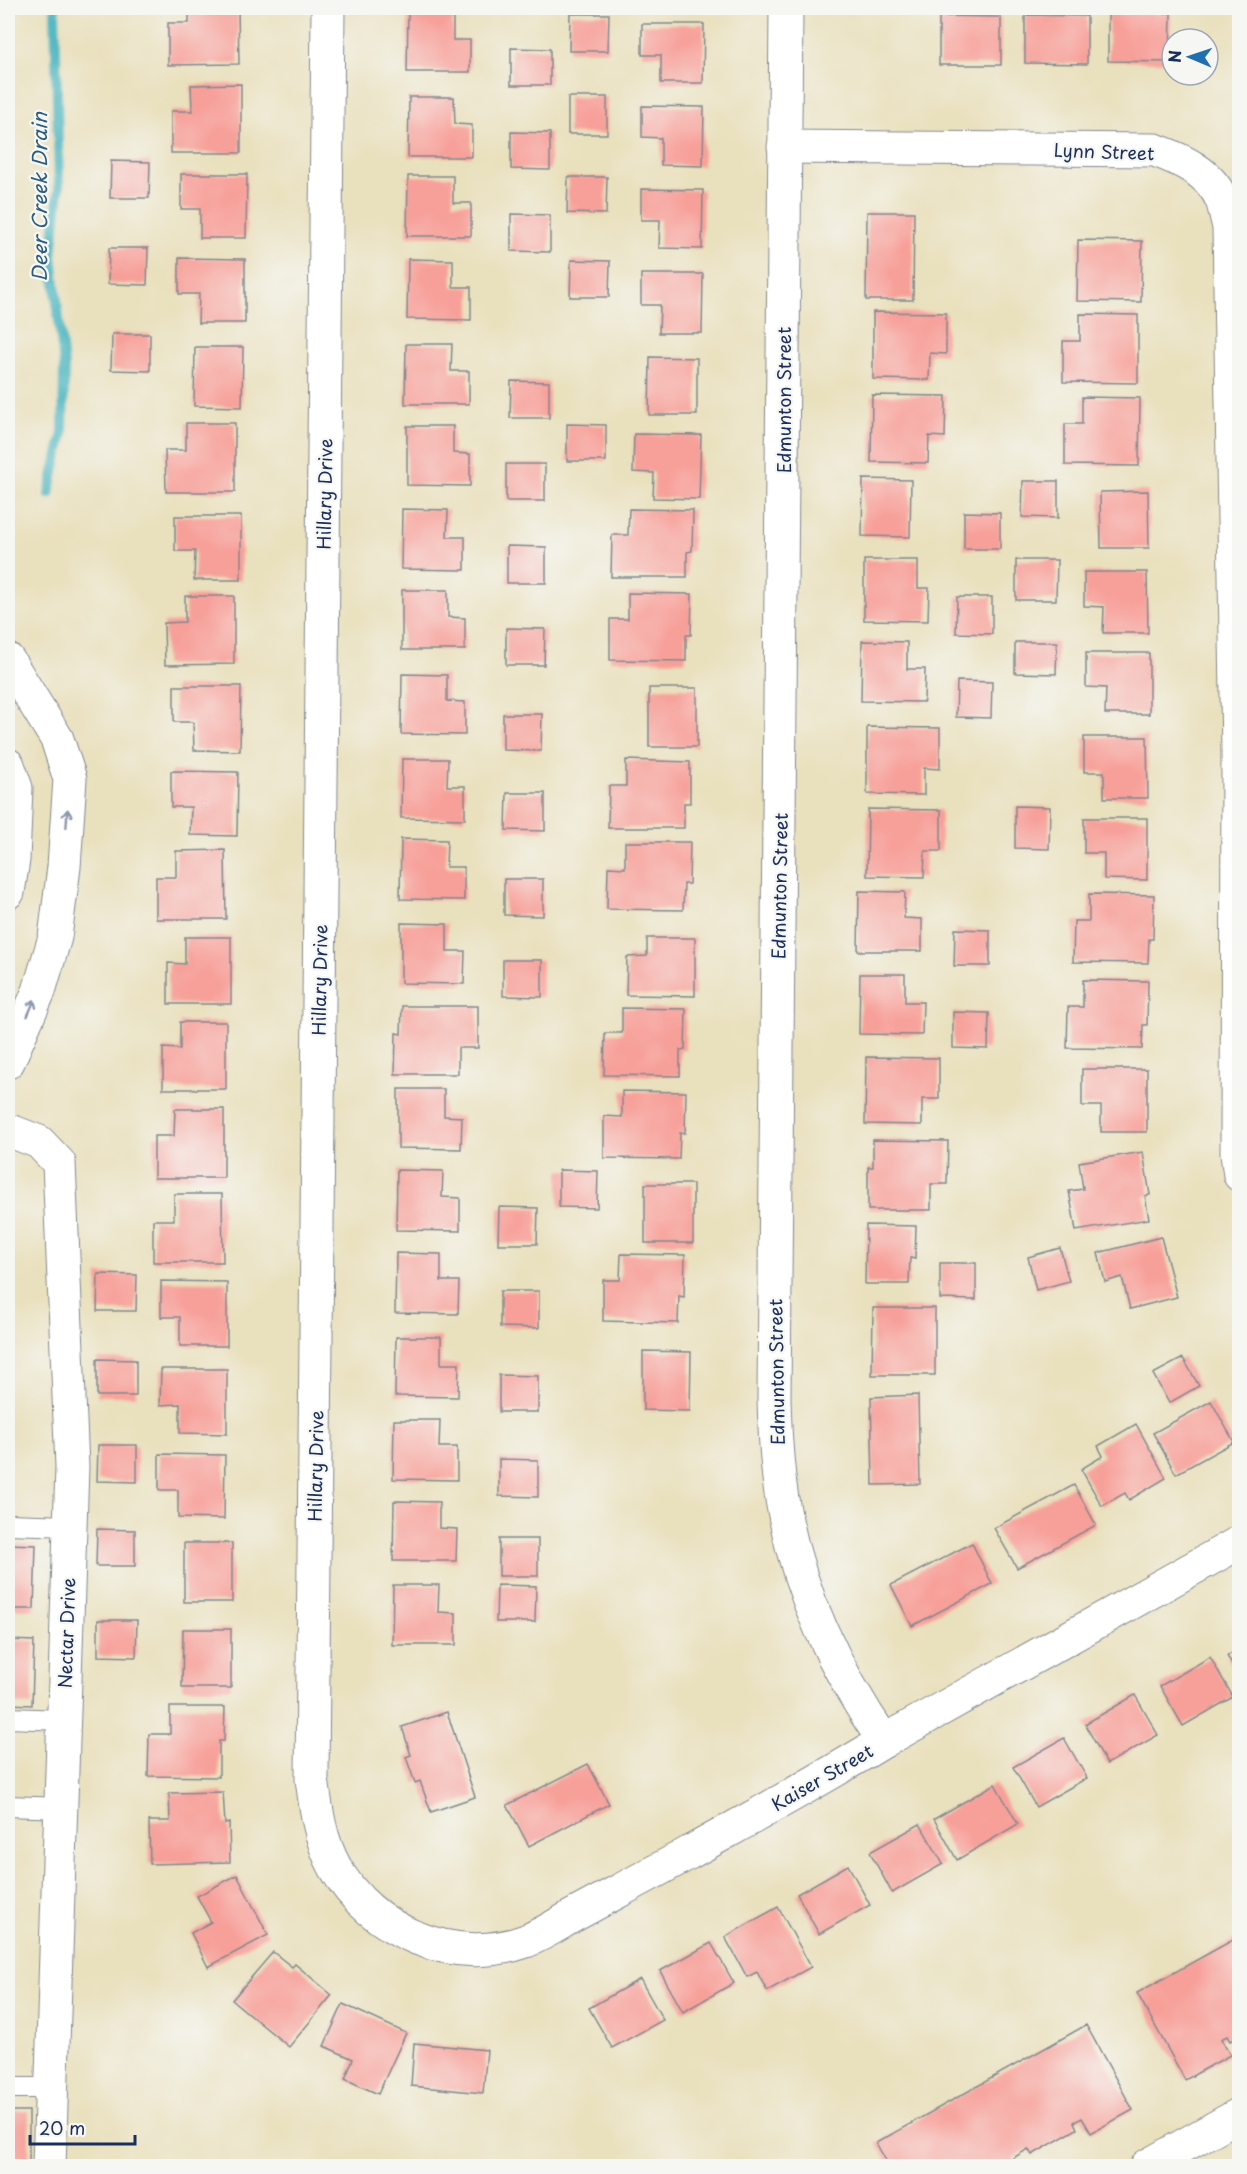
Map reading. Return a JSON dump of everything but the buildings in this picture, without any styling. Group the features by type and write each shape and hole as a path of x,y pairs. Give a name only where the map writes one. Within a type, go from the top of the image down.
{"street":[{"name":"Hillary Drive","path":"328,8 312,1779 319,1825 334,1866 357,1899 389,1926"},
{"name":"Edmunton Street","path":"786,8 774,1374 776,1444 786,1520 807,1595 837,1665 884,1741"},
{"name":"Lynn Street","path":"784,147 1155,150 1197,169 1213,185 1222,200 1229,228 1238,752 1237,1154 1239,1175"},
{"path":"8,660 57,739 70,779 64,867 55,937 39,991 8,1062"},
{"path":"8,765 16,788 8,892"},
{"path":"10,860 64,867"},
{"name":"Nectar Drive","path":"8,1130 39,1142 59,1163 72,1467 49,2166"},
{"name":"Kaiser Street","path":"389,1926 417,1939 454,1948 487,1949 526,1941 837,1770 884,1741 1239,1542"},
{"path":"1147,2166 1239,2114"}],"lane":[{"path":"8,1524 70,1526"},
{"path":"8,1718 63,1720"},
{"path":"8,1806 61,1808"},
{"path":"8,2088 52,2088"}],"waterway":[{"name":"Deer Creek Drain","path":"49,494 63,433 64,366 52,256 59,189 55,8"}]}
